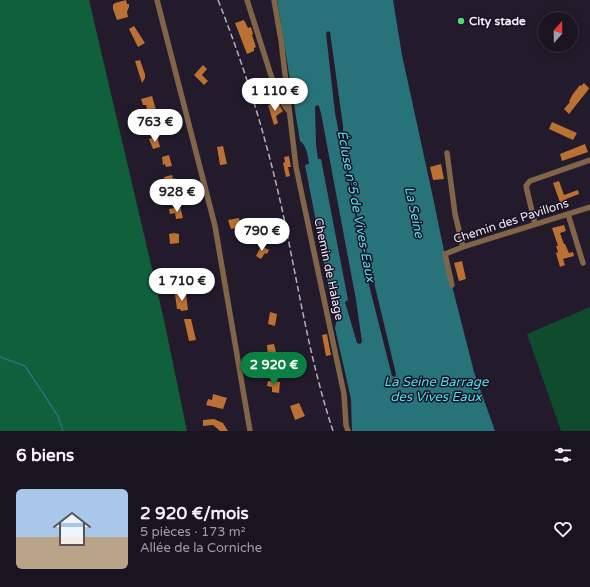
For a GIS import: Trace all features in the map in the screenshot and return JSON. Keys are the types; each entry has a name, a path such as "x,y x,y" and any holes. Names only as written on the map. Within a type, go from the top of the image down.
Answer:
{"street":[{"path":"156,0 215,226 250,431"},
{"path":"247,0 275,88 282,102 289,111"},
{"name":"Chemin de Halage","path":"274,0 281,40 296,167 344,394 346,425 348,431"},
{"path":"447,153 455,214 463,247"},
{"path":"535,224 526,186 530,181 590,160"},
{"name":"Chemin des Pavillons","path":"452,285 445,254 590,206"},
{"path":"568,214 583,263"}],"shaded area":[{"path":"0,0 89,0 164,320 187,431 0,431"},
{"path":"590,307 590,431 561,431 527,334"}],"water":[{"name":"La Seine Barrage des Vives Eaux","path":"277,0 393,0 402,55 447,266 474,372 495,431 352,431 351,399 335,328 338,314 335,303 332,304 305,165 309,164 308,155 306,148 300,141","holes":["328,31 330,32 343,126 343,142 365,257 372,274 396,374 395,377 392,376 370,289 335,113 326,33","317,105 319,106 321,113 356,300 362,342 360,344 357,343 345,302 348,300 321,159 318,159 315,107"]}],"building":[{"path":"126,0 127,4 129,4 127,12 128,17 117,20 113,5"},
{"path":"244,20 248,28 251,27 256,47 254,48 254,51 247,54 235,23"},
{"path":"134,26 145,43 138,47 129,29"},
{"path":"140,60 145,74 145,78 142,83 135,61"},
{"path":"203,65 207,69 202,75 208,81 204,85 194,75"},
{"path":"584,83 589,88 569,114 564,109 570,102 569,101 573,94 580,85 581,86"},
{"path":"152,96 156,110 148,113 146,105 143,105 141,99"},
{"path":"278,103 283,111 276,116 278,123 274,125 268,105 271,104 272,106"},
{"path":"552,122 577,133 573,140 549,129"},
{"path":"157,136 160,147 153,149 149,139"},
{"path":"585,144 588,152 562,161 560,154"},
{"path":"223,146 227,164 220,165 217,147"},
{"path":"169,155 172,166 166,167 165,164 163,165 162,157"},
{"path":"289,156 291,167 288,167 290,176 286,177 283,163 285,162 284,157"},
{"path":"441,164 444,179 433,180 430,167"},
{"path":"172,175 173,179 175,178 176,185 168,187 167,180 165,181 164,177"},
{"path":"559,181 564,195 578,190 579,194 566,199 568,203 561,205 553,183"},
{"path":"180,207 183,218 176,219 175,213 170,214 169,209"},
{"path":"239,218 241,227 231,229 228,220"},
{"path":"564,225 566,231 560,233 569,253 573,252 574,256 563,259 565,265 560,267 556,253 558,252 556,246 558,246 552,228"},
{"path":"169,234 179,234 179,243 170,244"},
{"path":"261,246 269,250 261,259 256,256"},
{"path":"462,261 466,279 459,281 454,263"},
{"path":"180,293 180,295 186,294 188,310 181,311 180,309 177,309 175,294"},
{"path":"270,312 277,314 275,326 268,324"},
{"path":"184,319 191,319 196,340 189,341"},
{"path":"327,334 331,355 326,356 322,335"},
{"path":"274,344 277,356 268,357 267,345"},
{"path":"268,381 280,382 279,393 272,392 272,387 267,386"},
{"path":"213,394 227,398 223,409 206,405 208,399 212,400"},
{"path":"299,403 305,416 295,420 290,406"},
{"path":"214,419 223,423 228,431 220,431 213,425 203,426 203,420"}],"waterway":[{"path":"0,357 25,366 58,416 63,431"}],"railway":[{"path":"218,0 246,77 269,156 282,209 304,321 317,376 333,431"}],"place":[{"name":"City stade","path":"461,21"}],"water label":[{"name":"Écluse n°5 de Vives-Eaux","path":"357,206"},
{"name":"La Seine","path":"415,212"}]}
